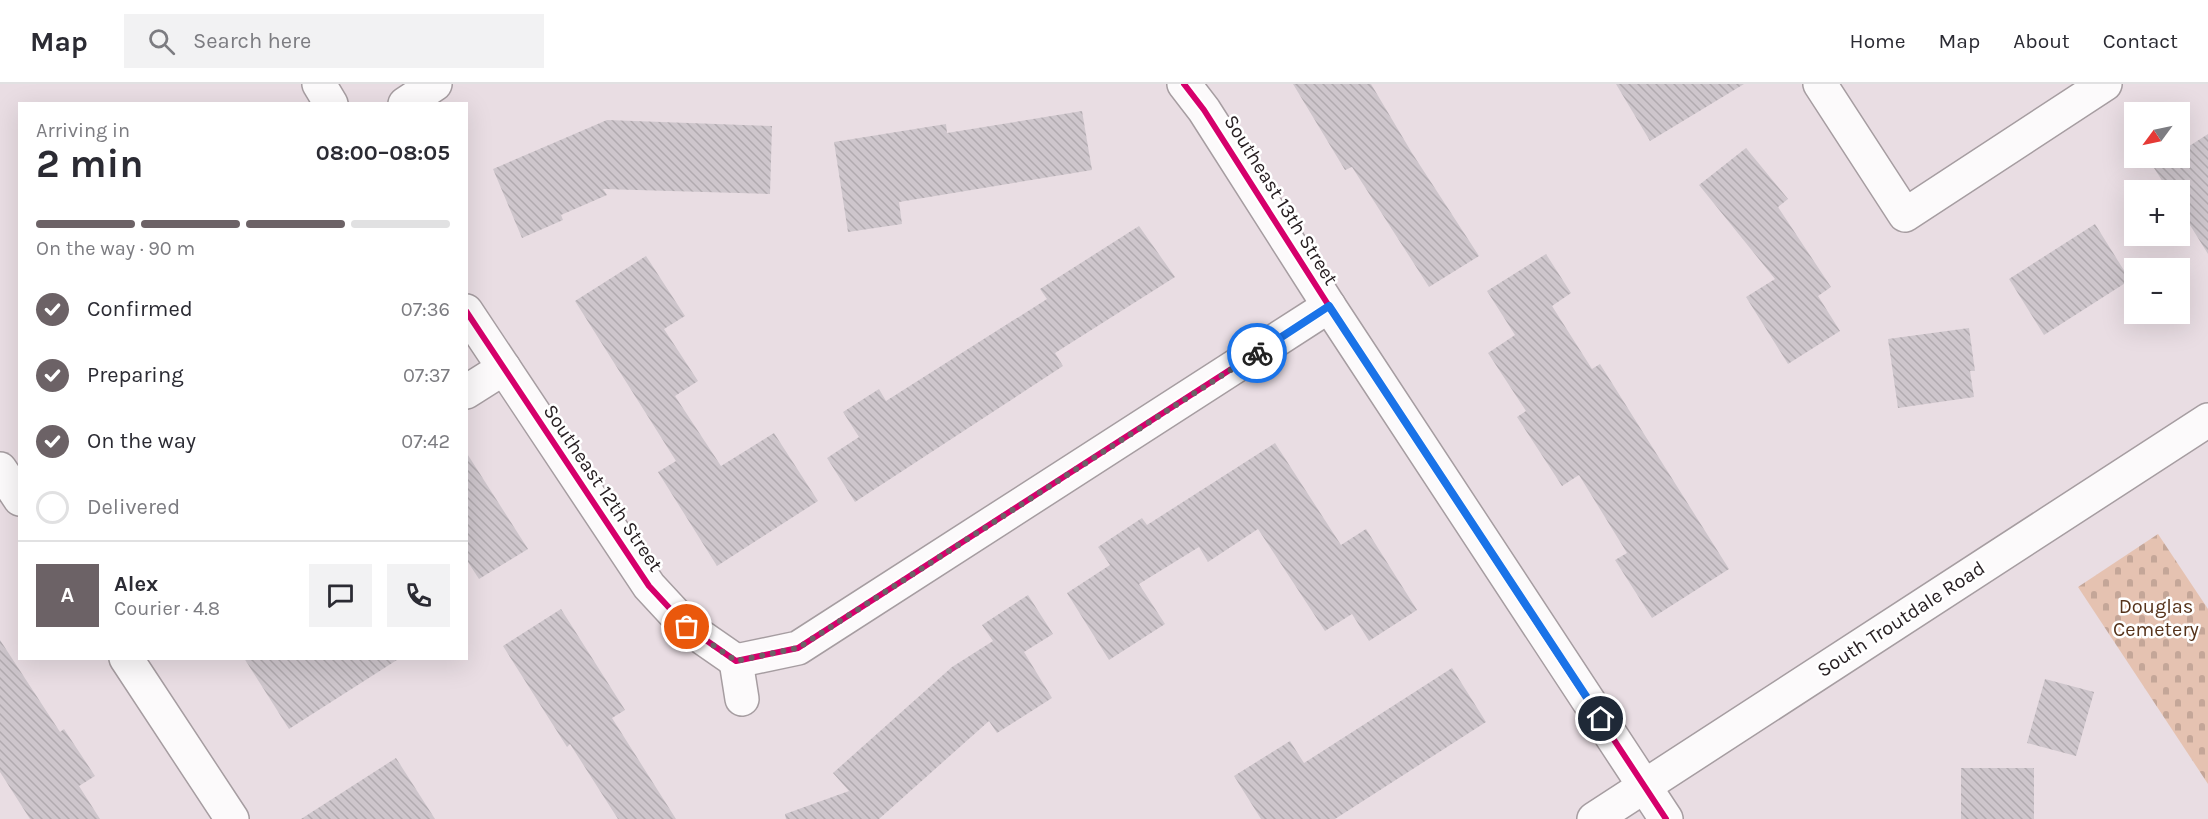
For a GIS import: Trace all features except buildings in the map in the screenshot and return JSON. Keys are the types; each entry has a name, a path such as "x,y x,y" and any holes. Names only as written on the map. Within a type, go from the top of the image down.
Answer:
{"street":[{"path":"319,84 330,102"},
{"path":"408,102 435,84"},
{"name":"Southeast 13th Street","path":"1184,84 1204,110 1329,306 1666,819"},
{"path":"1820,84 1905,215 2105,84"},
{"path":"742,699 736,661 798,648 1329,306"},
{"name":"Southeast 12th Street","path":"468,314 649,586 687,627 736,661"},
{"path":"468,391 504,368"},
{"name":"South Troutdale Road","path":"1594,819 2208,420"},
{"path":"0,469 18,496"},
{"path":"127,660 232,819"}],"green space":[{"name":"Douglas Cemetery","path":"2158,534 2208,609 2208,784 2078,587"}],"cycle path":[{"path":"1184,84 1204,110 1329,306 1666,819"},
{"path":"468,314 649,586 687,627 736,661 798,648 1329,306"}],"way so far":[{"path":"687,627 736,661 798,648 1257,353"}],"route":[{"path":"1257,353 1329,306 1601,719"}]}
